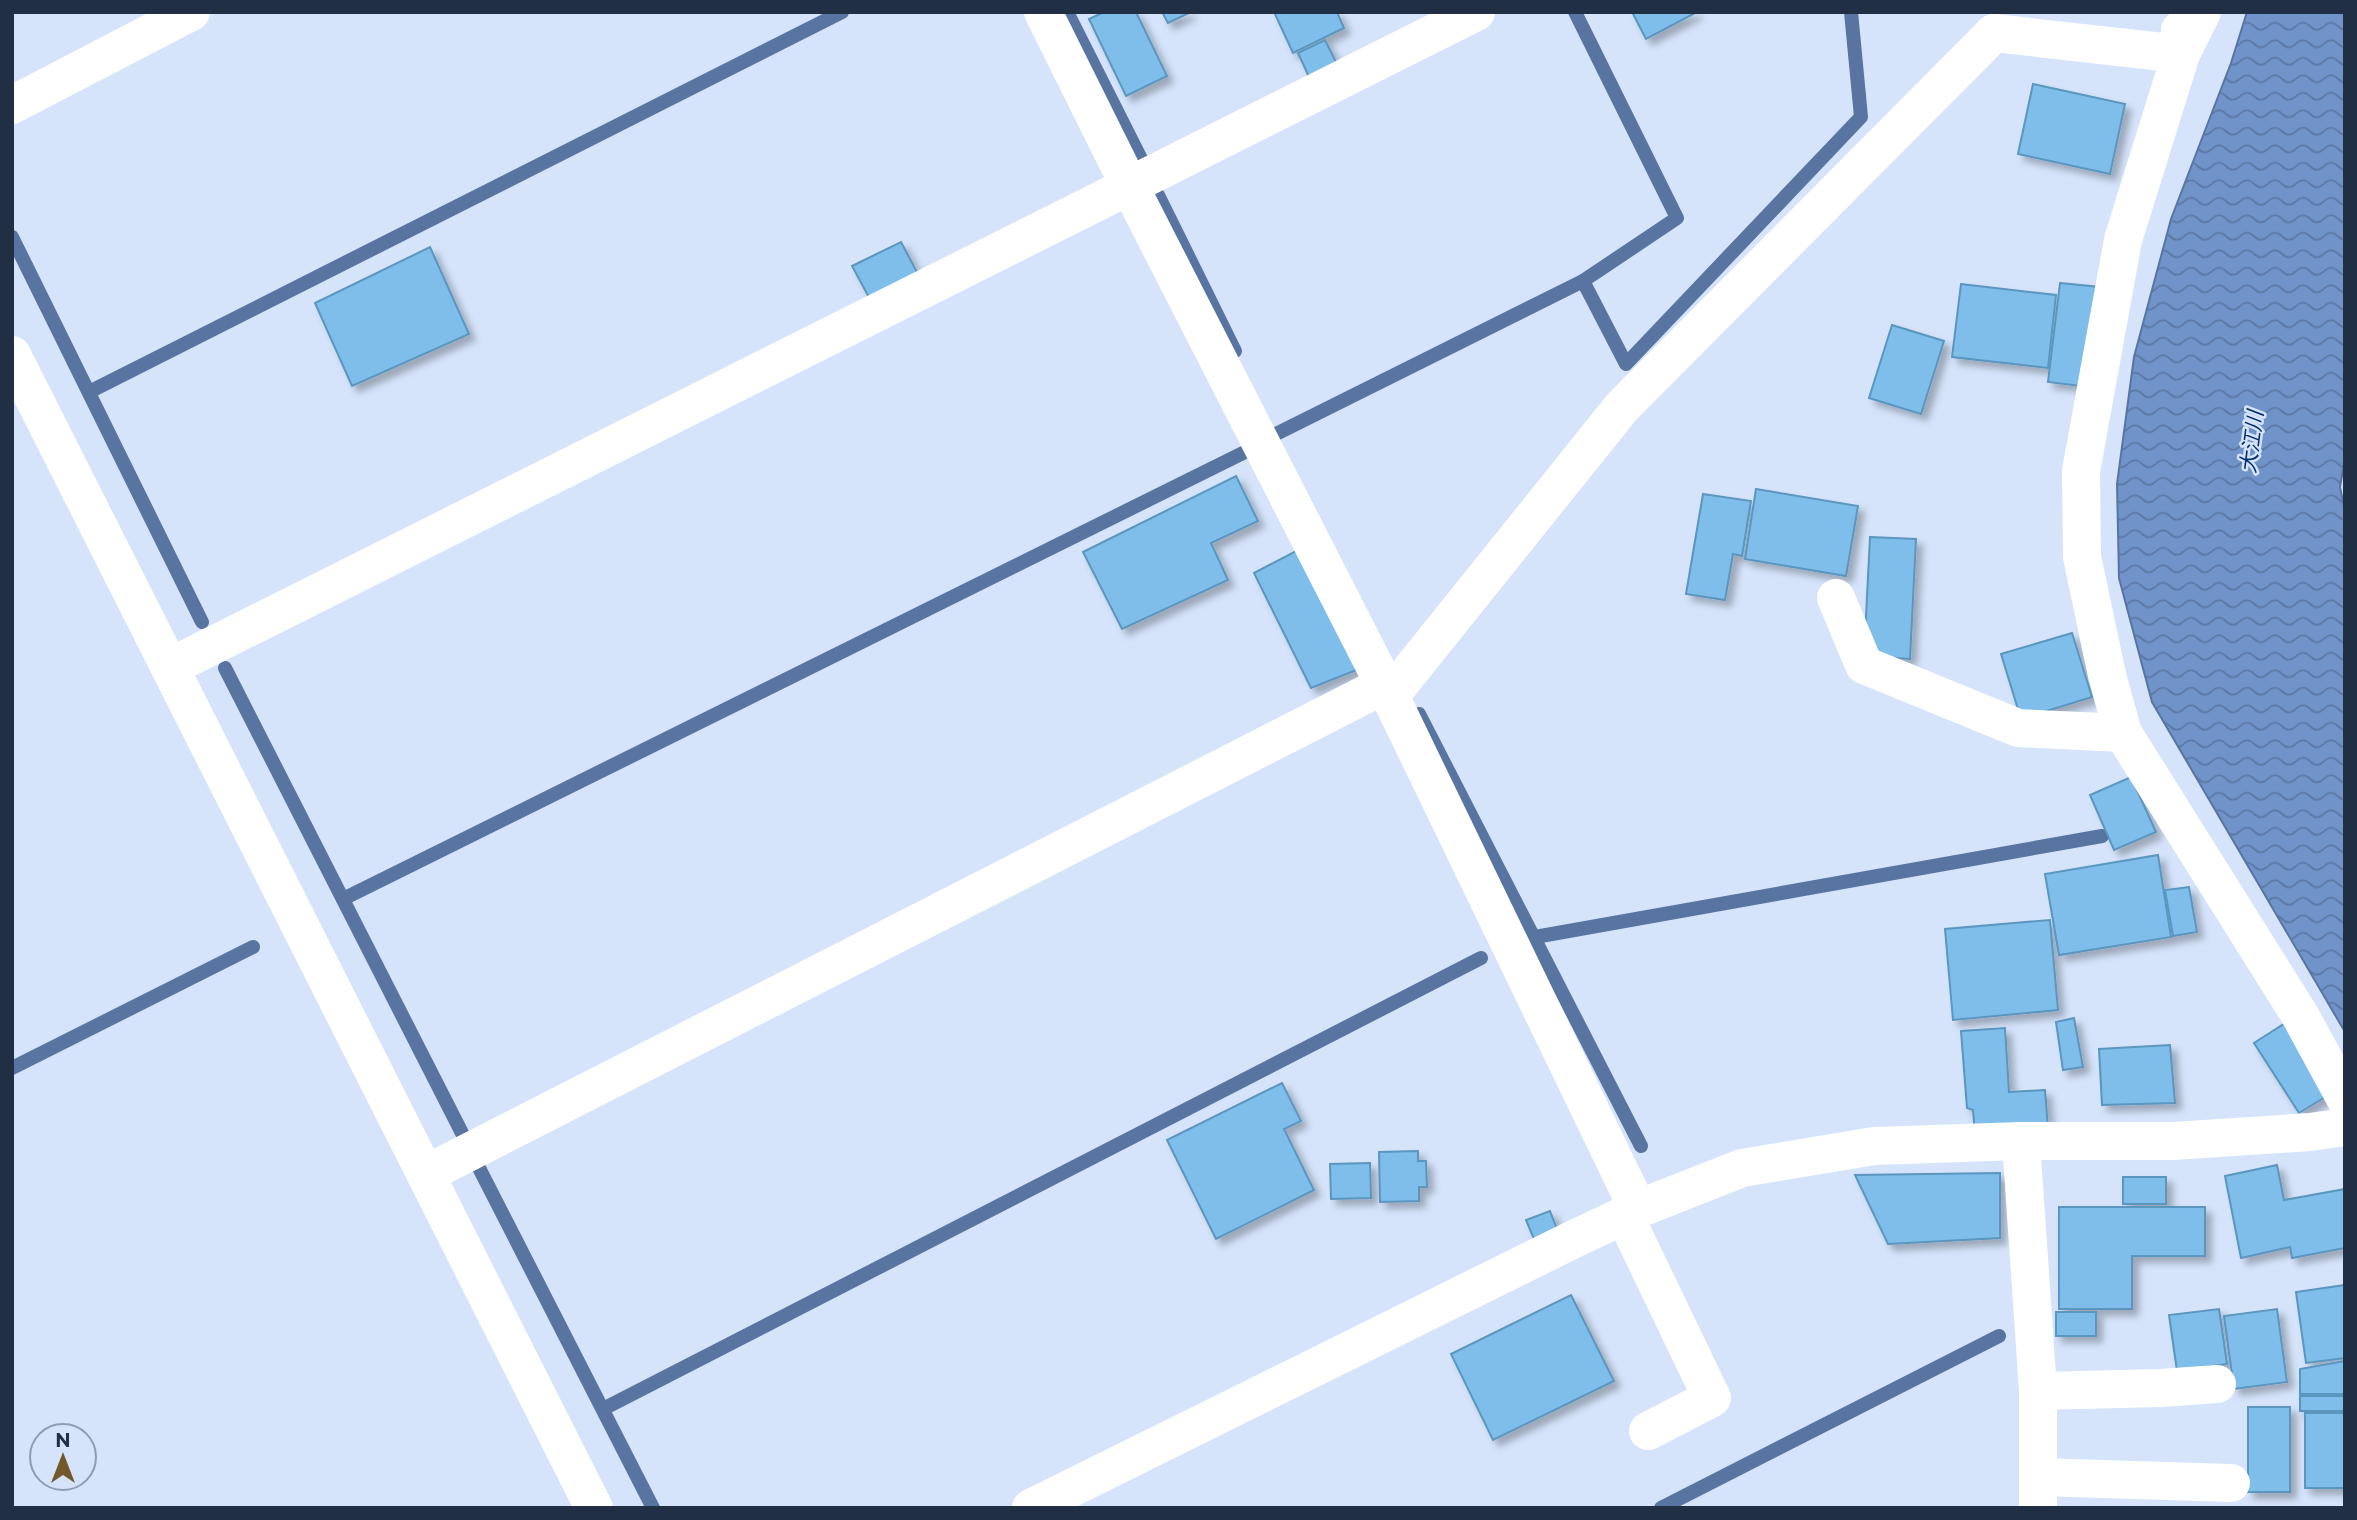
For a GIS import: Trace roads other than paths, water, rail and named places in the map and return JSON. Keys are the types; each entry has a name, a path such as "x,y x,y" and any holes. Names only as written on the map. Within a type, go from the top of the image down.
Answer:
{"street":[{"path":"12,105 191,12"},
{"path":"1043,12 1387,690 1631,1212 1712,1398 1648,1431"},
{"path":"170,667 1476,12"},
{"path":"2180,12 2181,54"},
{"path":"2202,12 2181,54 2123,240 2081,471 2082,557 2107,675 2123,733 2301,1017 2345,1098"},
{"path":"426,1174 1387,690 1622,407 1992,22 2181,54"},
{"path":"12,355 594,1508"},
{"path":"1836,598 1864,664 2018,728 2123,733"},
{"path":"1031,1508 1631,1212 1742,1168 1874,1146 2021,1140 2174,1140 2310,1132 2345,1127"},
{"path":"2021,1140 2038,1391 2038,1492 2231,1483"},
{"path":"2038,1391 2217,1384"}],"water":[{"name":"大江川","path":"2247,12 2345,12 2345,458 2340,487 2345,511 2345,1032 2152,702 2119,578 2117,484 2134,357 2171,219 2231,63"}],"waterway":[{"path":"89,392 842,12"},
{"path":"1067,12 1141,159"},
{"path":"1276,434 1583,281 1677,218 1575,12"},
{"path":"1583,281 1626,364 1861,117 1851,12"},
{"path":"1158,195 1235,351"},
{"path":"12,237 202,622"},
{"path":"343,899 1247,451"},
{"path":"225,668 462,1133"},
{"path":"1419,714 1641,1146"},
{"path":"1535,937 2102,836"},
{"path":"12,1068 253,947"},
{"path":"603,1409 1481,958"},
{"path":"477,1164 653,1508"},
{"path":"1661,1508 1999,1336"}]}
